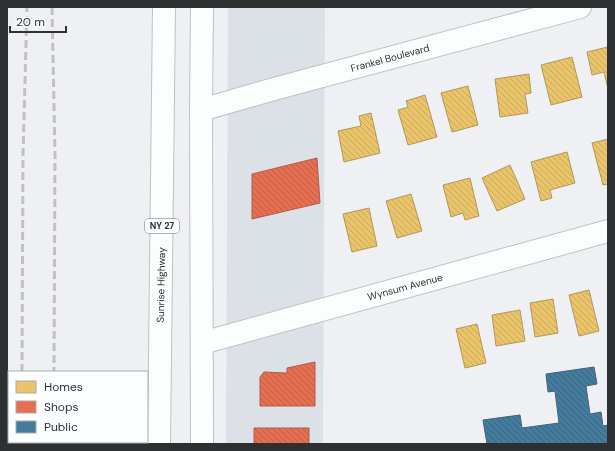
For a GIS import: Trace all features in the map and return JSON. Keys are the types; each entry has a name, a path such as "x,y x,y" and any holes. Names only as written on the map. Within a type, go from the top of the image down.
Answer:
{"main road":[{"name":"Sunrise Highway","path":"159,444 164,7"},
{"path":"202,7 202,444"},
{"name":"Frankel Boulevard","path":"201,110 291,84 580,7"},
{"name":"Wynsum Avenue","path":"202,343 608,233"}],"shaded area":[{"path":"228,7 325,7 323,444 226,444"}],"building: Homes":[{"path":"608,47 608,89 604,72 592,75 587,52"},
{"path":"572,57 582,97 551,105 541,65"},
{"path":"529,74 531,93 525,94 528,113 500,117 495,79"},
{"path":"468,86 478,125 452,132 441,93"},
{"path":"425,95 437,137 408,145 398,110 408,107 406,101"},
{"path":"371,113 380,153 344,162 338,131 361,126 359,116"},
{"path":"608,139 608,184 603,185 592,143"},
{"path":"567,152 575,183 550,190 552,198 541,201 531,162"},
{"path":"510,165 525,199 497,211 482,178"},
{"path":"470,178 479,216 465,220 463,213 451,217 443,185"},
{"path":"411,194 422,231 397,238 386,201"},
{"path":"369,208 377,246 352,252 343,214"},
{"path":"589,290 599,331 579,336 569,295"},
{"path":"553,299 558,333 535,337 530,303"},
{"path":"520,310 525,341 496,346 492,315"},
{"path":"477,324 486,363 465,368 456,329"}],"building: Shops":[{"path":"317,158 320,203 252,219 252,174"},
{"path":"315,362 315,406 260,406 260,377 264,372 287,373 287,368"},
{"path":"254,428 309,428 309,444 254,444"}],"building: Public":[{"path":"594,367 597,384 586,386 590,414 601,412 603,426 608,425 608,444 487,444 483,420 520,415 522,428 559,423 555,391 548,392 546,374"}],"railway":[{"path":"22,371 23,155 27,7"},
{"path":"52,7 55,155 54,371"}]}
